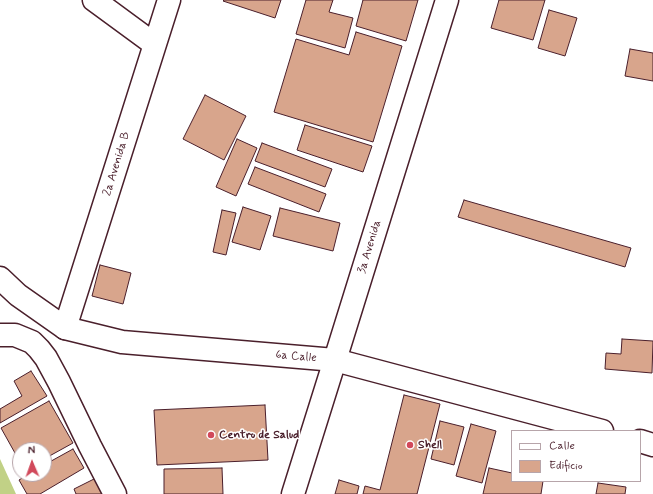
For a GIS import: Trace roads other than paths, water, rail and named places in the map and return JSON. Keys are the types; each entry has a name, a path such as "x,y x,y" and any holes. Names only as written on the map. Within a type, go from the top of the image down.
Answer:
{"street":[{"path":"94,0 154,44"},
{"name":"2a Avenida B","path":"65,328 169,0"},
{"name":"3a Avenida","path":"293,494 447,0"},
{"name":"6a Calle","path":"0,278 18,295 65,328 122,342 335,360 598,430"},
{"path":"0,335 15,335 32,342 46,358 115,494"},
{"path":"641,441 653,445"}],"place":[{"name":"Centro de Salud","path":"211,435"},
{"name":"Shell","path":"410,445"}]}
